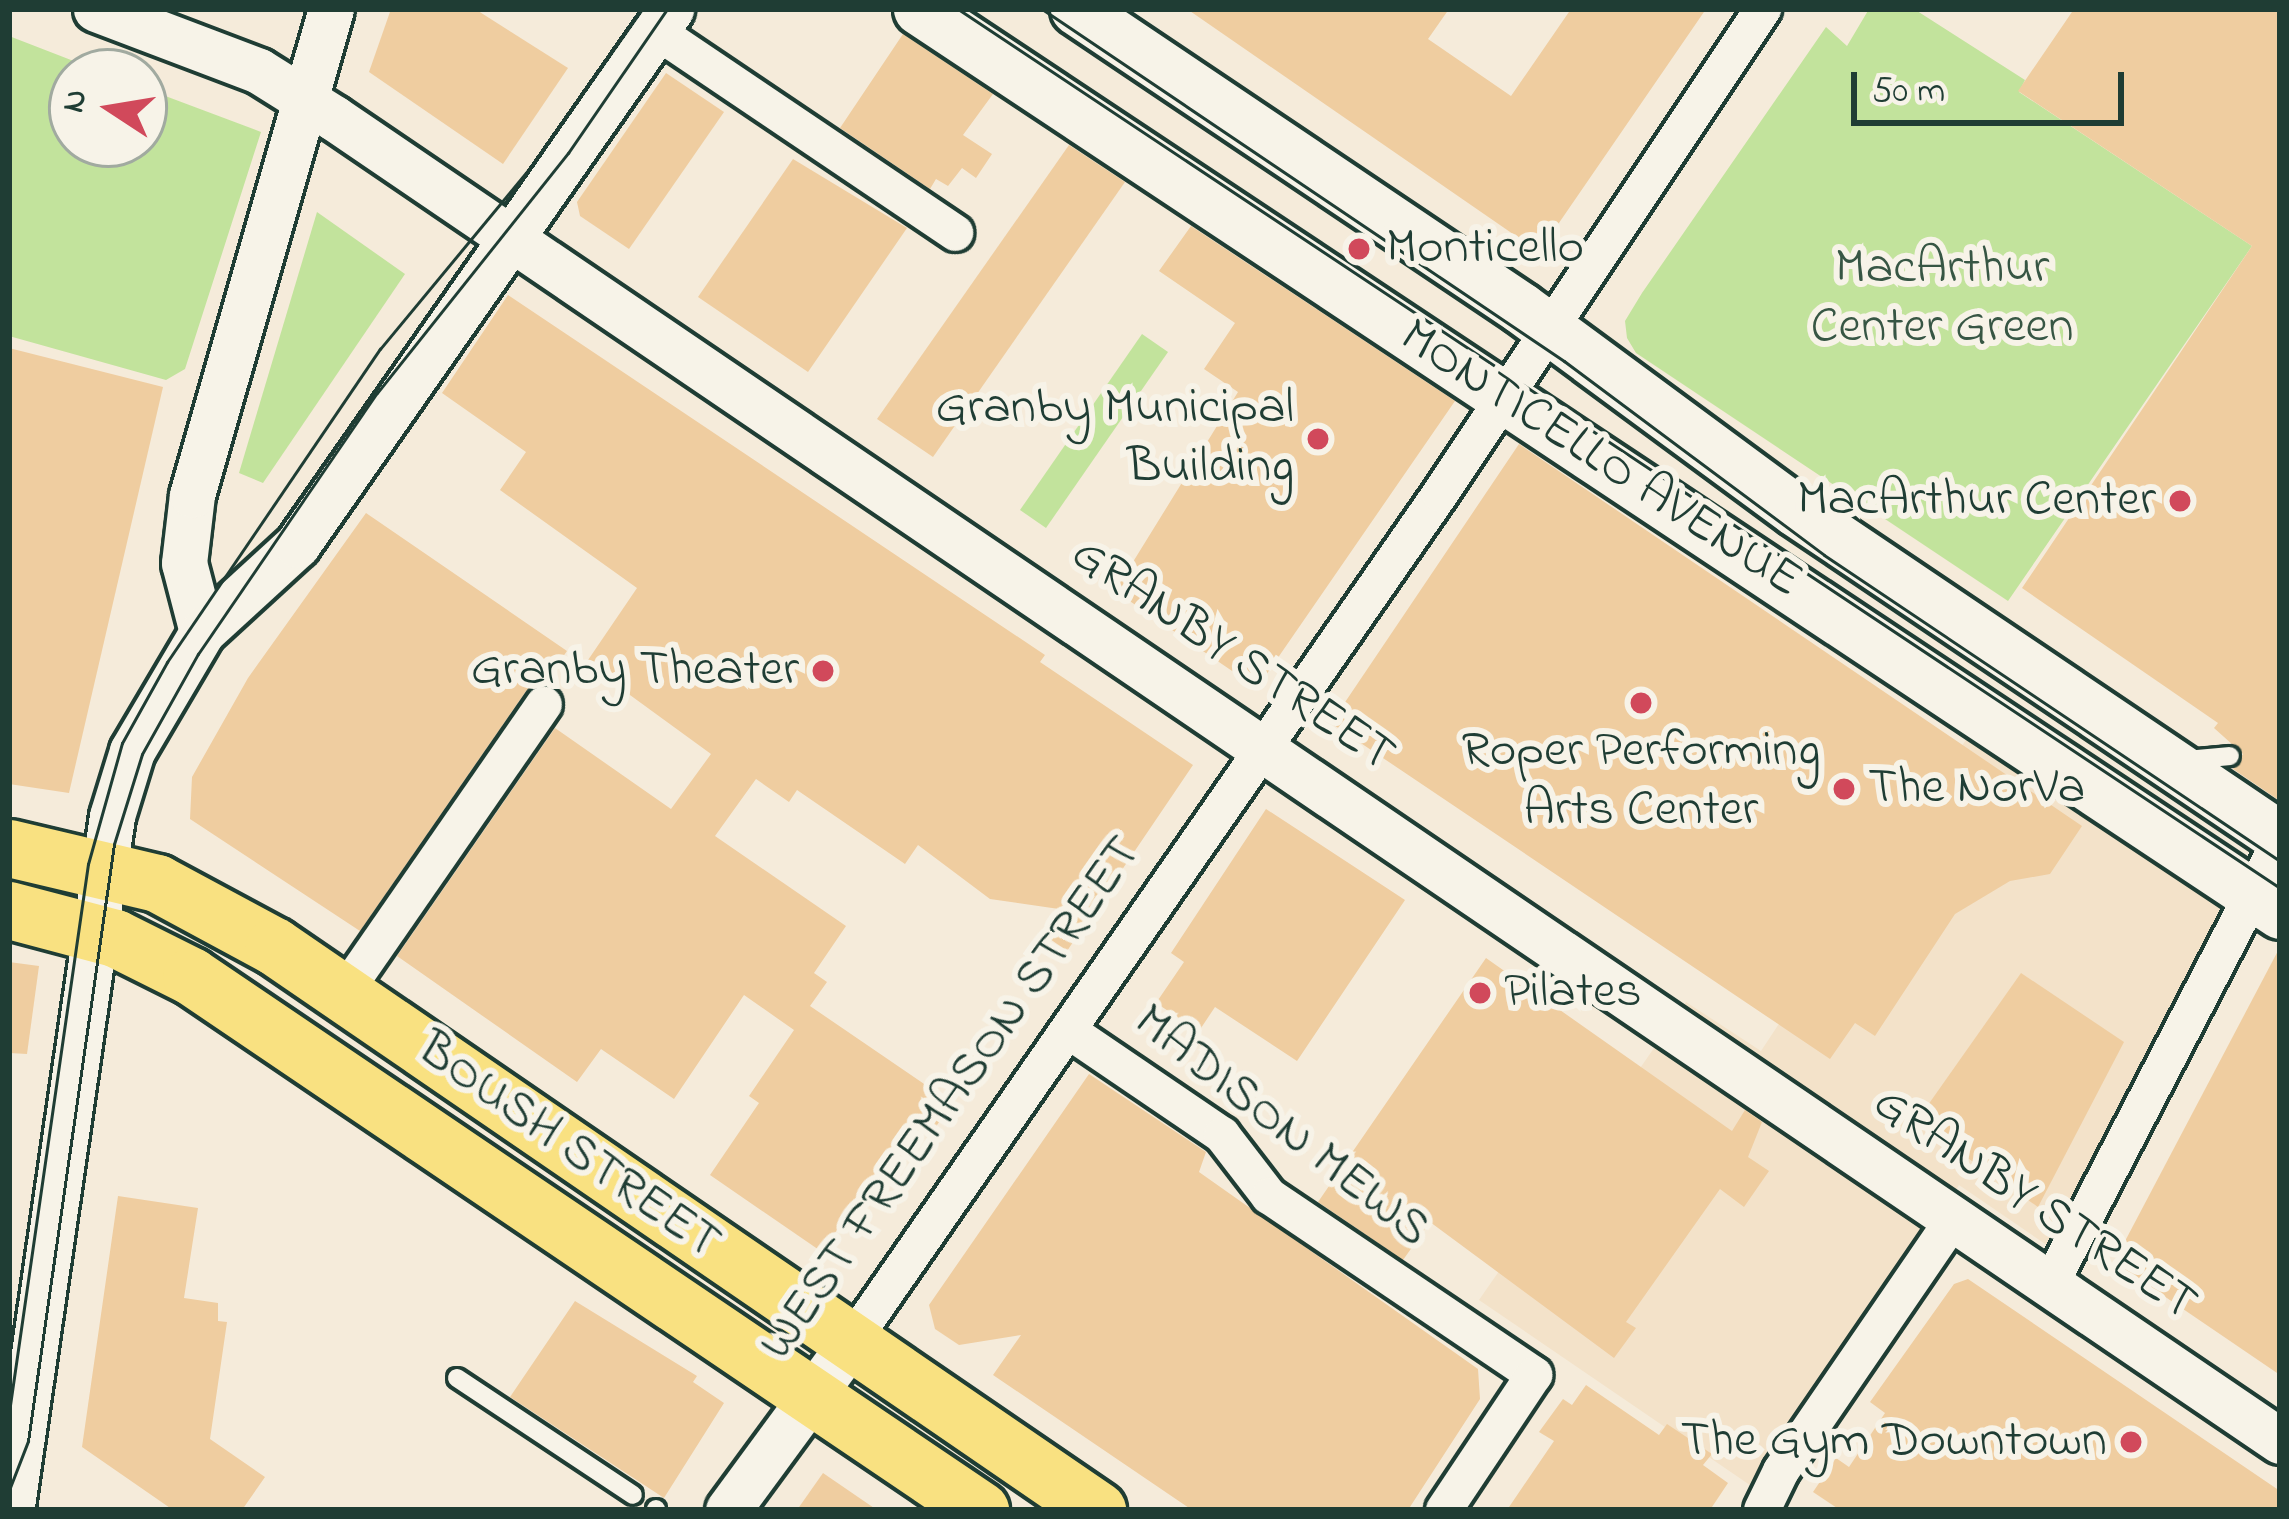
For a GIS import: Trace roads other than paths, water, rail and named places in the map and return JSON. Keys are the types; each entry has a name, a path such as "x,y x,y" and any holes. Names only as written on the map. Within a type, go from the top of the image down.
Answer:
{"main road":[{"name":"MONTICELLO AVENUE","path":"919,9 2266,903"},
{"name":"MONTICELLO AVENUE","path":"1076,9 1547,326 1795,510 2280,840"},
{"name":"BOUSH STREET","path":"9,848 104,867 220,915 344,993 1096,1510"},
{"name":"BOUSH STREET","path":"9,910 94,931 191,976 980,1510"}],"street":[{"name":"GRANBY STREET","path":"96,9 259,71 306,101 2280,1441"},
{"path":"202,632 184,563 192,495 331,9"},
{"name":"WEST FREEMASON STREET","path":"728,1510 814,1397 1264,748 1763,9"},
{"path":"19,1507 104,867 132,751 202,632 297,545 515,240 663,20 955,233"},
{"path":"344,993 544,704"},
{"path":"2050,1285 2266,903 2280,840"},
{"name":"MADISON MEWS","path":"1069,1030 1222,1135 1270,1196 1534,1376 1444,1510"},
{"path":"1762,1510 1780,1471 1953,1220"}],"lane":[{"path":"2166,762 2230,756"},
{"path":"457,1378 633,1495"}],"tram line":[{"path":"9,1412 88,864 122,743 167,662 380,349 532,165 642,9"},
{"path":"9,1490 28,1441 114,844 142,754 198,654 377,393 568,153 667,9"},
{"path":"958,9 2280,888"},
{"path":"1042,9 1564,361 1824,555 2280,861"}],"place":[{"name":"Monticello","path":"1359,249"},
{"name":"Granby Municipal Building","path":"1318,439"},
{"name":"MacArthur Center","path":"2180,501"},
{"name":"Granby Theater","path":"823,671"},
{"name":"Roper Performing Arts Center","path":"1641,703"},
{"name":"The NorVa","path":"1844,789"},
{"name":"Pilates","path":"1480,993"},
{"name":"The Gym Downtown","path":"2131,1442"}],"park label":[{"name":"MacArthur Center Green","path":"1942,299"}]}
